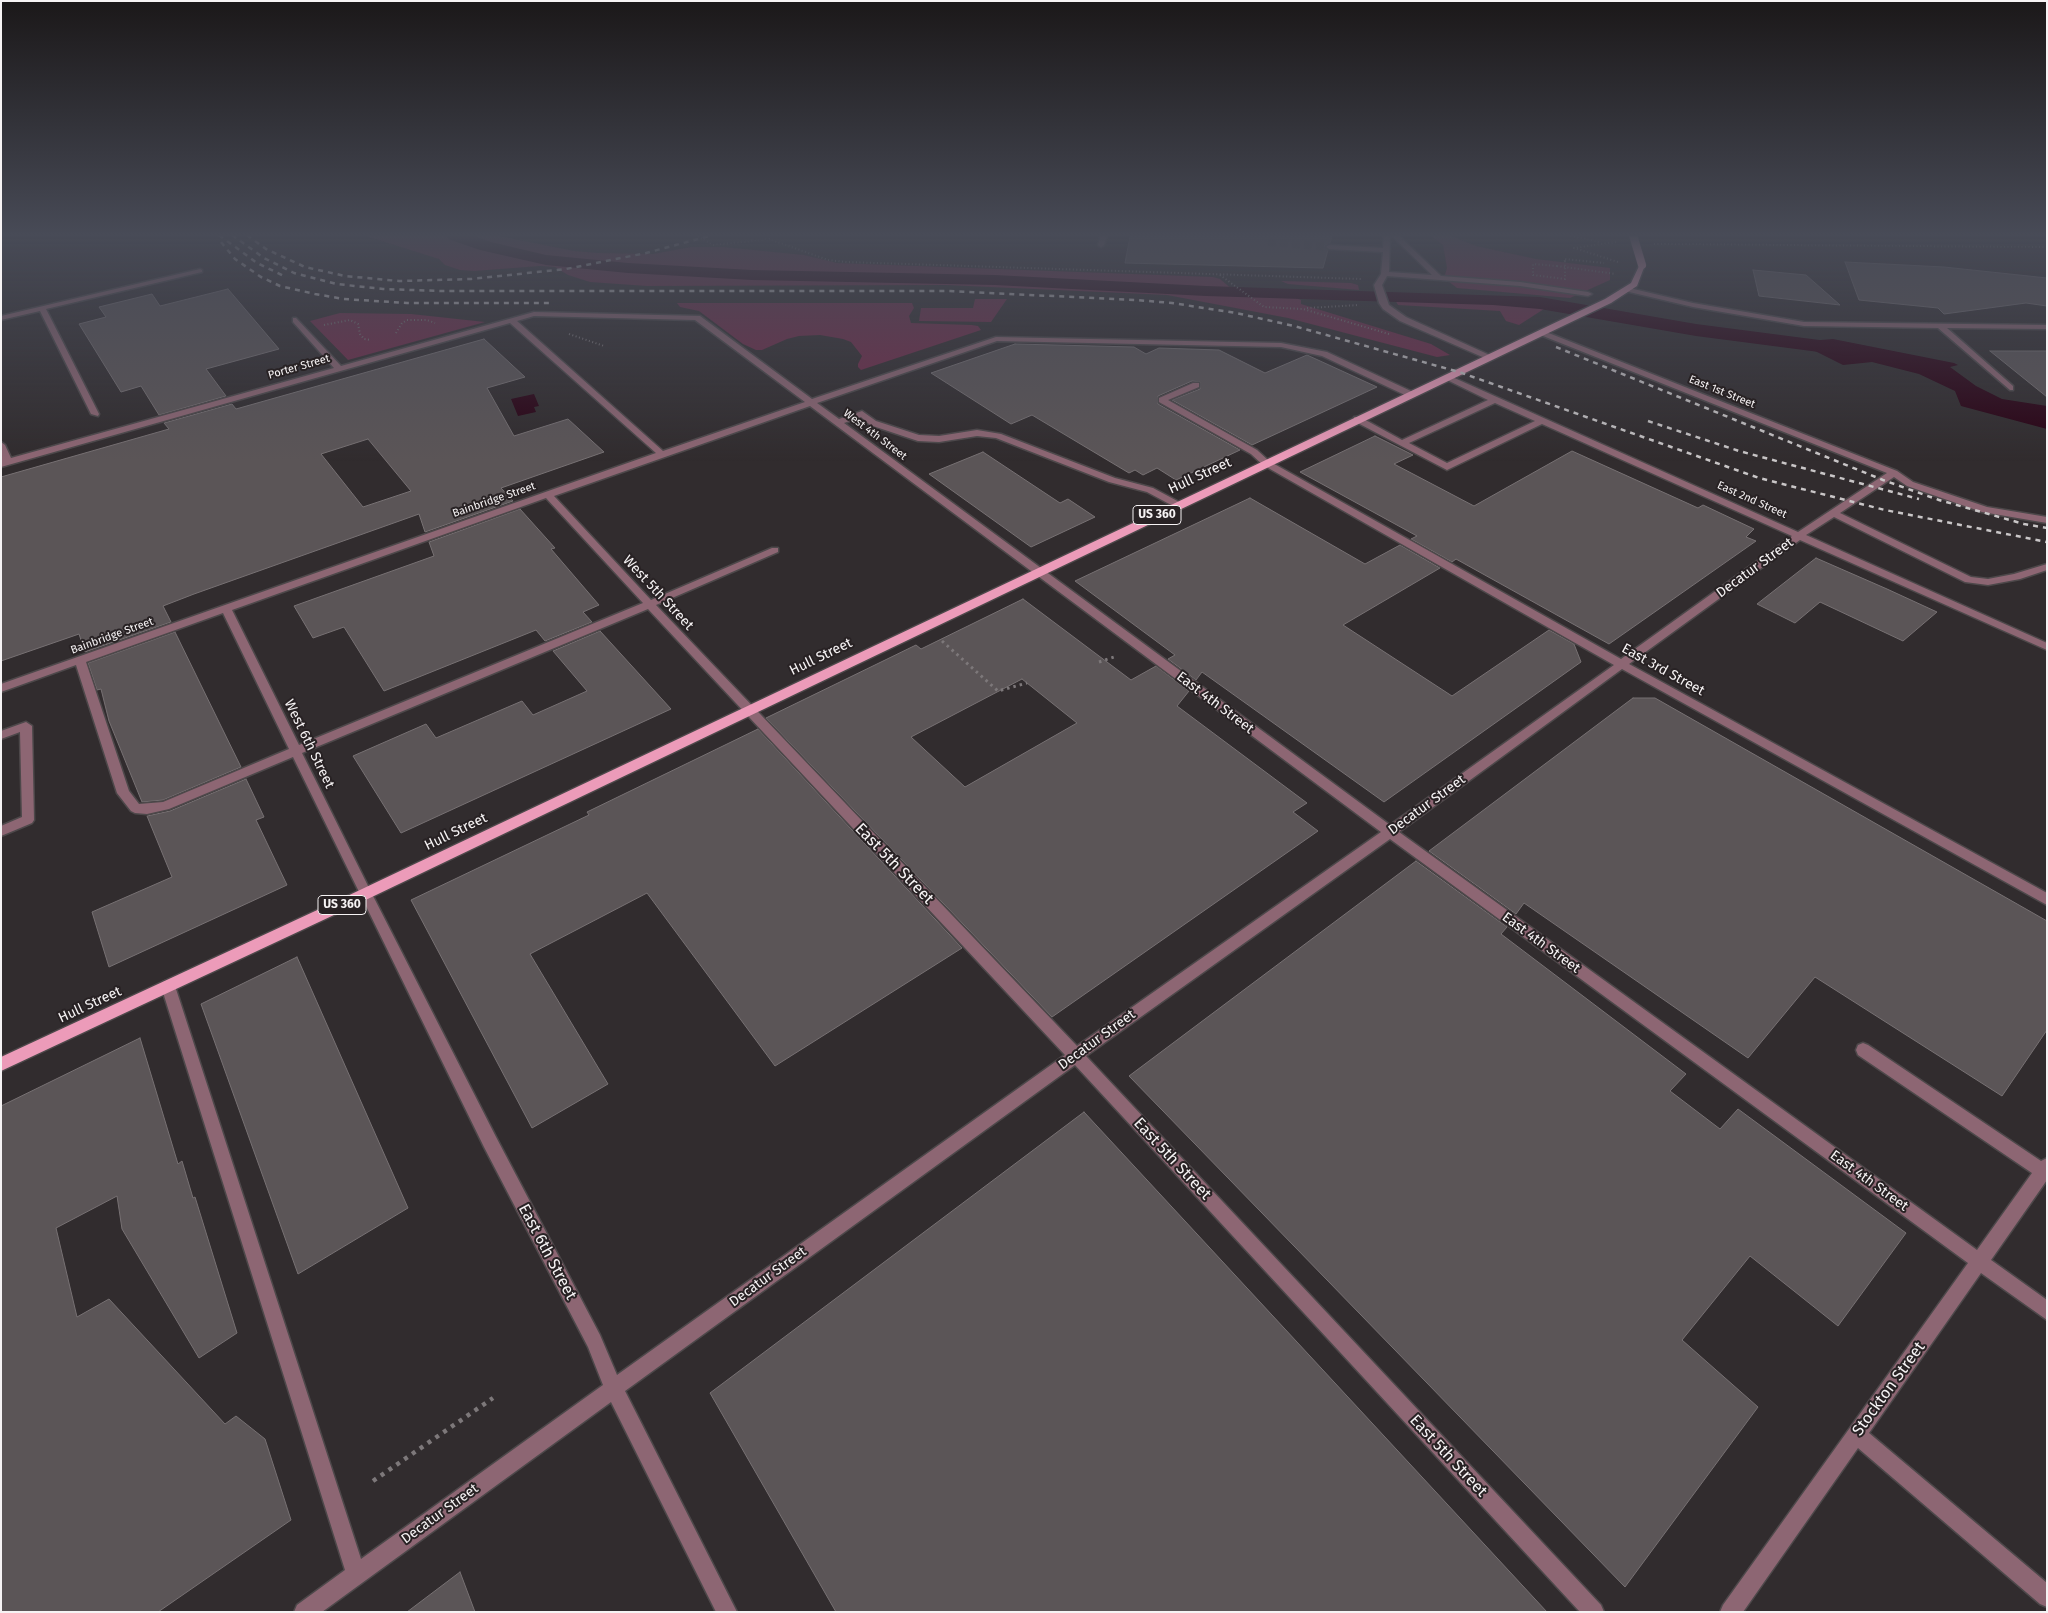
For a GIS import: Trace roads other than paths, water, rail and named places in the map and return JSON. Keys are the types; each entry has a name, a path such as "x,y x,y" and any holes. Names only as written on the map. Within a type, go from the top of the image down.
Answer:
{"main road":[{"name":"Hull Street","path":"1,1064 365,894 1357,419 1589,310"}],"street":[{"path":"1,318 33,310"},
{"path":"43,310 94,414"},
{"path":"1392,310 1403,319 1490,357"},
{"path":"1724,310 1804,324 2047,327"},
{"name":"Porter Street","path":"4,463 534,314 697,318"},
{"name":"West 4th Street","path":"697,318 1039,571"},
{"path":"296,320 339,368"},
{"path":"511,320 662,454"},
{"path":"1939,325 2010,388"},
{"name":"East 1st Street","path":"1542,332 1894,473 1910,484 1986,510 2047,520"},
{"name":"Bainbridge Street","path":"1,688 662,454 996,339 1280,345 1324,354 1410,394"},
{"name":"East 2nd Street","path":"1447,378 2047,647"},
{"name":"East 3rd Street","path":"1196,385 1162,400 1254,452 1266,463 1621,664 2047,900"},
{"path":"1402,443 1496,399"},
{"path":"838,422 862,414 874,423 918,438 939,439 976,434 998,436 1112,480 1150,490 1178,505"},
{"path":"1357,419 1447,467 1543,420"},
{"path":"1,445 4,463"},
{"name":"Decatur Street","path":"304,1612 1075,1055 1390,832 1800,535 1894,473"},
{"name":"West 5th Street","path":"548,495 748,710"},
{"path":"1834,513 1969,580 1988,582 2016,577 2047,567"},
{"path":"80,660 123,793 135,808 147,809 165,806 775,550"},
{"name":"East 4th Street","path":"1039,571 1390,832 2047,1310"},
{"name":"West 6th Street","path":"226,608 365,894"},
{"name":"East 5th Street","path":"748,710 1075,1055 1594,1612"},
{"path":"1,734 26,726 28,820 1,831"},
{"name":"East 6th Street","path":"365,894 485,1134 594,1341 614,1389 727,1612"},
{"path":"168,986 356,1574"},
{"path":"1863,1050 2045,1168"},
{"name":"Stockton Street","path":"1730,1612 2045,1168"},
{"path":"1856,1434 2047,1598"}],"waterway":[{"path":"1582,310 1696,330 1850,350"}],"railway":[{"path":"1219,310 1294,326 1459,372 1759,478 1885,510 2047,542"},
{"path":"1556,347 1883,480 1939,500 2024,524 2047,528"},
{"path":"1648,421 1739,451 1919,499"}]}
